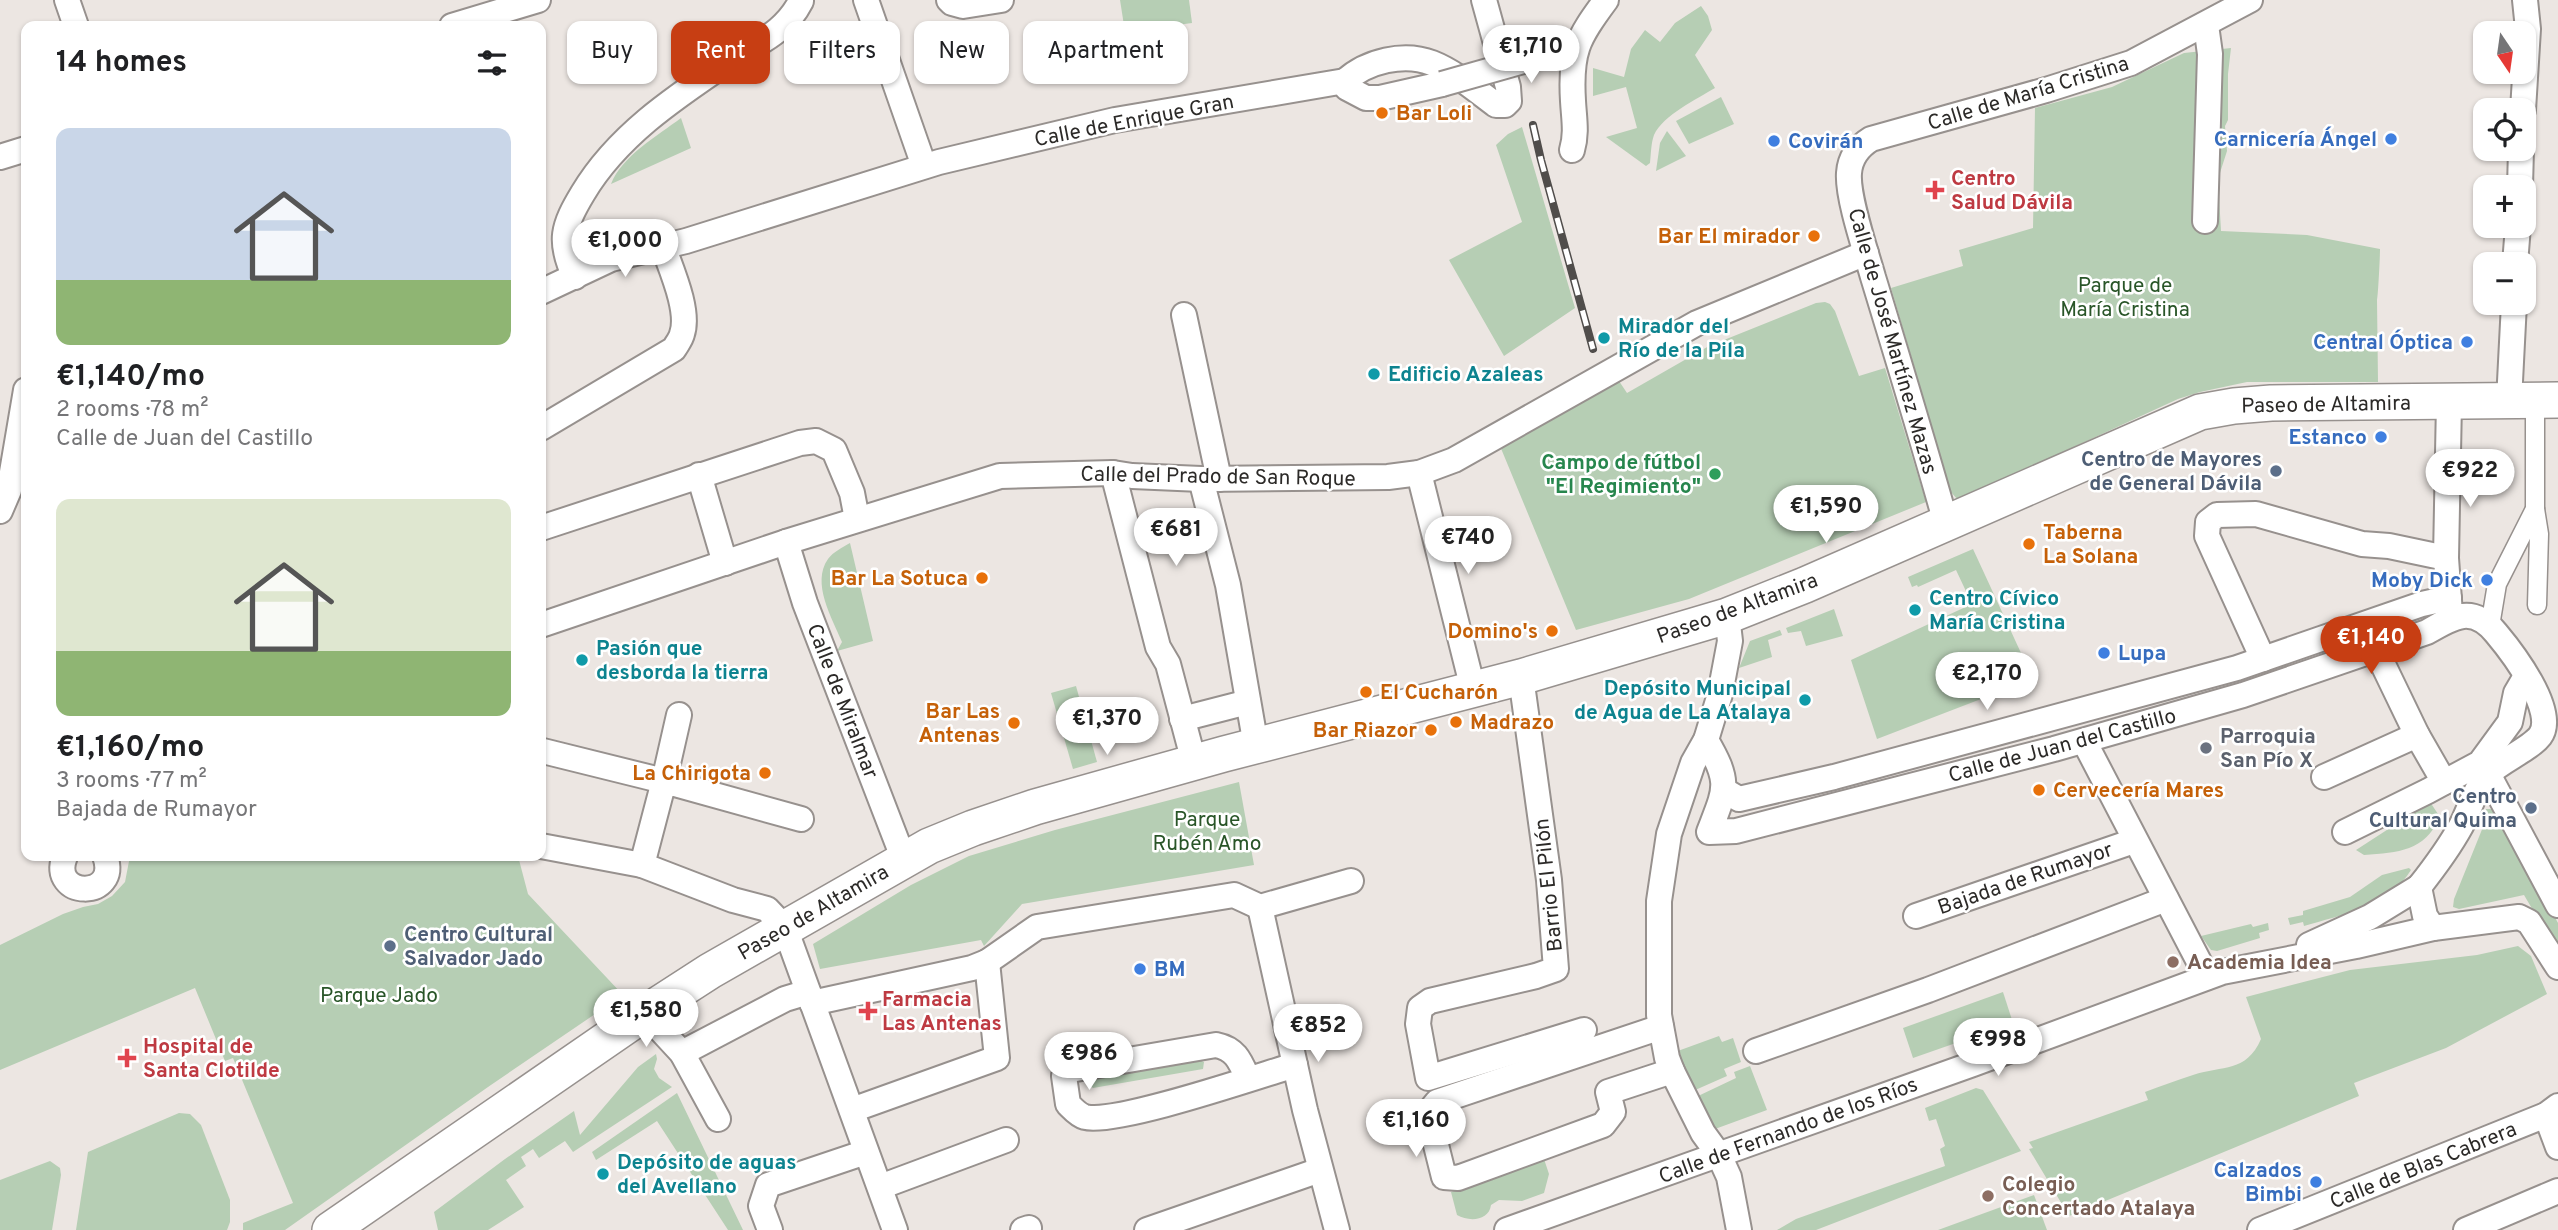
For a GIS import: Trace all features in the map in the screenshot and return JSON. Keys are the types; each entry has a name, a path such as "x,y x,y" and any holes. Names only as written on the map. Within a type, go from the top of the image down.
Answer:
{"main road":[{"name":"Paseo de Altamira","path":"342,1227 645,1013 710,971 904,860 973,828 1035,807 1194,762 1521,677 1727,615 1805,585 2200,412 2272,403 2534,400"}],"street":[{"path":"67,0 74,21"},
{"path":"469,21 538,0"},
{"path":"575,277 564,249 567,220 597,169 624,139 679,97 784,26 802,0"},
{"path":"866,0 924,166"},
{"path":"949,0 952,4 963,6 1001,0"},
{"name":"Calle de Enrique Gran","path":"546,290 611,259 663,246 924,166 1115,120 1345,80 1366,66 1384,61 1400,59 1430,62 1502,107 1509,101 1508,87 1484,0"},
{"path":"1345,80 1347,88 1366,98 1380,98 1443,84 1567,49 1606,0"},
{"name":"Calle de María Cristina","path":"1852,158 1860,145 1871,139 2131,63 2250,0"},
{"path":"2525,0 2527,21"},
{"path":"2530,21 2535,0"},
{"path":"2204,221 2210,54 2206,25"},
{"path":"1567,49 1572,63 1576,135 1572,150"},
{"path":"0,157 21,151"},
{"name":"Calle de José Martínez Mazas","path":"1852,158 1849,187 1946,523"},
{"path":"546,425 674,349 682,334 682,306 663,246"},
{"name":"Calle del Prado de San Roque","path":"546,623 786,542 1000,476 1123,475 1210,479 1388,477 1419,473 1454,460 1697,323 1866,253"},
{"path":"1185,315 1256,746"},
{"path":"2516,315 2534,400 2535,509 2539,534 2537,606"},
{"path":"2345,832 2480,763 2510,722 2516,693 2526,676 2490,626 2481,618 2450,608 2446,558 2449,402"},
{"path":"12,496 21,428"},
{"path":"546,526 800,443 816,441 834,450 852,493 857,519"},
{"path":"1419,473 1473,689"},
{"path":"699,475 725,563"},
{"path":"1123,475 1158,647 1168,664 1194,762"},
{"path":"2490,626 2497,584 2535,509"},
{"path":"2263,659 2207,536 2208,522 2217,515 2256,513 2362,544 2389,546 2446,558"},
{"name":"Calle de Miralmar","path":"786,542 805,603 904,860"},
{"name":"Calle de Juan del Castillo","path":"2421,604 2450,608 2427,632 2261,690 2084,741 1736,831 1709,832 1725,791 1739,799 1835,777 2263,659 2421,604"},
{"path":"1727,615 1730,641 1725,672 1706,740 1693,763 1669,834 1659,901 1659,1015 1672,1071 1729,1177 1739,1230"},
{"path":"2376,650 2417,735 2444,782"},
{"name":"Calle de Fernando de los Ríos","path":"2267,962 2370,917 2419,887 2461,826 2488,774 2540,736 2545,722 2544,710 2526,676"},
{"name":"Barrio El Pilón","path":"1521,677 1549,880 1556,969 1430,1001 1420,1008 1418,1024 1428,1078 1584,1030"},
{"path":"1182,719 1248,702"},
{"path":"642,865 679,715"},
{"path":"2324,777 2417,735"},
{"path":"1706,740 1719,763 1725,791"},
{"name":"Bajada de Rumayor","path":"2084,741 2207,977"},
{"path":"546,752 800,819"},
{"path":"2488,774 2558,905"},
{"name":"Bajada de Rumayor","path":"1916,916 2134,841"},
{"path":"546,847 642,865 733,900 768,909 785,928 895,1230"},
{"path":"63,861 66,880 72,886 86,890 94,888 105,878 107,861"},
{"path":"682,1053 785,999 810,997 972,968 1037,927 1234,895 1260,907 1351,881"},
{"path":"2419,887 2425,916 2433,928"},
{"path":"1756,1051 1928,990 2166,899"},
{"path":"1260,907 1320,1170 1337,1230"},
{"name":"Calle de Fernando de los Ríos","path":"1507,1230 2207,977 2433,928 2519,917 2529,922 2558,967"},
{"path":"852,1110 997,1058 987,961"},
{"path":"645,1013 682,1053 718,1119"},
{"path":"1661,1027 1437,1102 1427,1113 1444,1177 1458,1178 1603,1125 1613,1112 1608,1092 1672,1071"},
{"path":"1248,1079 1240,1061 1229,1048 1216,1045 1070,1070 1065,1076 1068,1104 1087,1117 1108,1117 1159,1105 1248,1079 1295,1065"},
{"name":"Calle de Blas Cabrera","path":"2260,1230 2552,1111 2558,1147"},
{"path":"880,1187 1006,1140"},
{"path":"769,1230 761,1206 768,1185 866,1152"},
{"path":"1147,1230 1320,1170"},
{"path":"2466,1230 2558,1191"}],"green space":[{"path":"1120,0 1189,0 1192,23 1123,21"},
{"path":"1701,6 1708,16 1712,30 1695,55 1715,88 1681,108 1658,128 1653,138 1650,163 1646,166 1606,137 1637,128 1626,87 1593,96 1593,68 1624,77 1631,49 1645,30 1660,42 1675,23"},
{"name":"Parque de María Cristina","path":"2231,48 2228,120 2225,126 2227,151 2218,179 2221,231 2307,235 2380,249 2377,300 2378,382 2247,382 2200,392 2178,399 1957,499 1951,492 1891,288 1963,266 1959,250 2033,228 2035,108 2112,87 2184,53"},
{"path":"1721,97 1734,124 1689,144 1676,121"},
{"path":"681,118 691,148 611,184 623,164 651,139"},
{"path":"1522,127 1575,308 1504,356 1449,260 1522,222 1496,145 1508,134"},
{"path":"1667,131 1686,156 1656,171 1660,143"},
{"name":"Campo de fútbol \"El Regimiento\"","path":"1825,302 1835,311 1859,376 1885,368 1926,502 1689,599 1576,630 1500,446 1619,381 1627,393 1709,346 1816,303"},
{"path":"850,543 873,641 837,651 842,642 825,601 822,589 823,568 835,552"},
{"path":"1973,549 2033,679 1877,739 1851,660 1972,604 1956,570 1918,587 1912,587 1908,577"},
{"path":"1834,609 1843,636 1806,646 1801,631 1788,633 1786,628"},
{"path":"1780,630 1782,635 1768,640 1772,657 1739,668 1750,641"},
{"path":"1076,686 1097,762 1073,769 1051,693"},
{"name":"Parque Rubén Amo","path":"1239,782 1254,865 1022,904 984,946 981,940 820,969 813,944 911,885 969,856 1055,830"},
{"path":"2430,802 2440,817 2434,829 2418,844 2399,851 2377,854 2364,855 2356,850"},
{"path":"2486,809 2497,809 2558,923 2558,943 2554,946 2524,895 2459,909 2453,907 2483,827"},
{"name":"Parque Jado","path":"129,861 519,861 528,894 623,995 285,1230 243,1230 243,1223 293,1203 233,1058 225,1061 195,988 0,1070 0,945 63,914 98,904 112,896 125,882"},
{"path":"2409,868 2411,870 2402,882 2377,901 2304,926 2303,922 2290,925 2288,918 2350,897 2382,875"},
{"path":"2268,923 2269,930 2259,933 2260,938 2217,951 2211,950 2201,936 2251,924 2253,927"},
{"path":"2518,946 2531,956 2547,994 2446,1048 2354,1083 2359,1096 2069,1216 2029,1149 2033,1148 2029,1142 2148,1100 2145,1092 2193,1075 2241,1063 2255,1050 2261,1039 2246,997 2350,970 2477,955"},
{"path":"2003,992 2013,1023 1913,1058 1903,1028"},
{"path":"1719,1036 1722,1042 1733,1038 1741,1062 1724,1069 1727,1076 1693,1091 1675,1052"},
{"path":"656,1054 654,1069 659,1078 672,1087 573,1152 565,1141 539,1158 533,1149 521,1157 526,1166 506,1180 524,1207 488,1230 438,1230 434,1212 574,1111 580,1135 638,1067"},
{"path":"1199,1060 1204,1062 1203,1069 1093,1088 1088,1084 1091,1078"},
{"path":"1750,1066 1767,1110 1715,1129 1696,1097 1736,1078 1734,1072"},
{"path":"1976,1088 1983,1090 2021,1151 1816,1230 1777,1230 1796,1219 1945,1166 1940,1149 1945,1146 1936,1119 1929,1121 1925,1108"},
{"path":"677,1093 743,1230 728,1230 657,1121 596,1160 592,1152"},
{"path":"179,1113 190,1114 201,1125 230,1200 230,1222 227,1230 76,1230 88,1152"},
{"path":"1544,1159 1549,1174 1544,1193 1522,1201 1499,1200 1491,1205 1487,1214 1478,1219 1457,1215 1451,1192"},
{"path":"50,1161 60,1168 61,1175 52,1230 0,1230 0,1180"},
{"path":"2034,1195 2047,1230 1938,1230"}],"railway":[{"path":"1533,125 1593,349"}],"place":[{"name":"Bar Loli","path":"1382,113"},
{"name":"Carnicería Ángel","path":"2391,139"},
{"name":"Covirán","path":"1774,141"},
{"name":"Centro Salud Dávila","path":"1935,190"},
{"name":"Bar El mirador","path":"1814,236"},
{"name":"Mirador del Río de la Pila","path":"1604,338"},
{"name":"Central Óptica","path":"2467,342"},
{"name":"Edificio Azaleas","path":"1374,374"},
{"name":"Estanco","path":"2381,437"},
{"name":"Centro de Mayores de General Dávila","path":"2276,471"},
{"name":"Campo de fútbol \"El Regimiento\"","path":"1715,474"},
{"name":"Taberna La Solana","path":"2029,544"},
{"name":"Bar La Sotuca","path":"982,578"},
{"name":"Moby Dick","path":"2487,580"},
{"name":"Centro Cívico María Cristina","path":"1915,610"},
{"name":"Domino's","path":"1552,631"},
{"name":"Lupa","path":"2104,653"},
{"name":"Pasión que desborda la tierra","path":"582,660"},
{"name":"El Cucharón","path":"1366,692"},
{"name":"Depósito Municipal de Agua de La Atalaya","path":"1805,700"},
{"name":"Madrazo","path":"1456,722"},
{"name":"Bar Las Antenas","path":"1014,723"},
{"name":"Bar Riazor","path":"1431,730"},
{"name":"Parroquia San Pío X","path":"2206,748"},
{"name":"La Chirigota","path":"765,773"},
{"name":"Cervecería Mares","path":"2039,790"},
{"name":"Centro Cultural Quima","path":"2531,808"},
{"name":"Centro Cultural Salvador Jado","path":"390,946"},
{"name":"Academia Idea","path":"2173,962"},
{"name":"BM","path":"1140,969"},
{"name":"Farmacia Las Antenas","path":"868,1011"},
{"name":"Hospital de Santa Clotilde","path":"127,1058"},
{"name":"Depósito de aguas del Avellano","path":"603,1174"},
{"name":"Calzados Bimbi","path":"2316,1182"},
{"name":"Colegio Concertado Atalaya","path":"1988,1196"}]}
